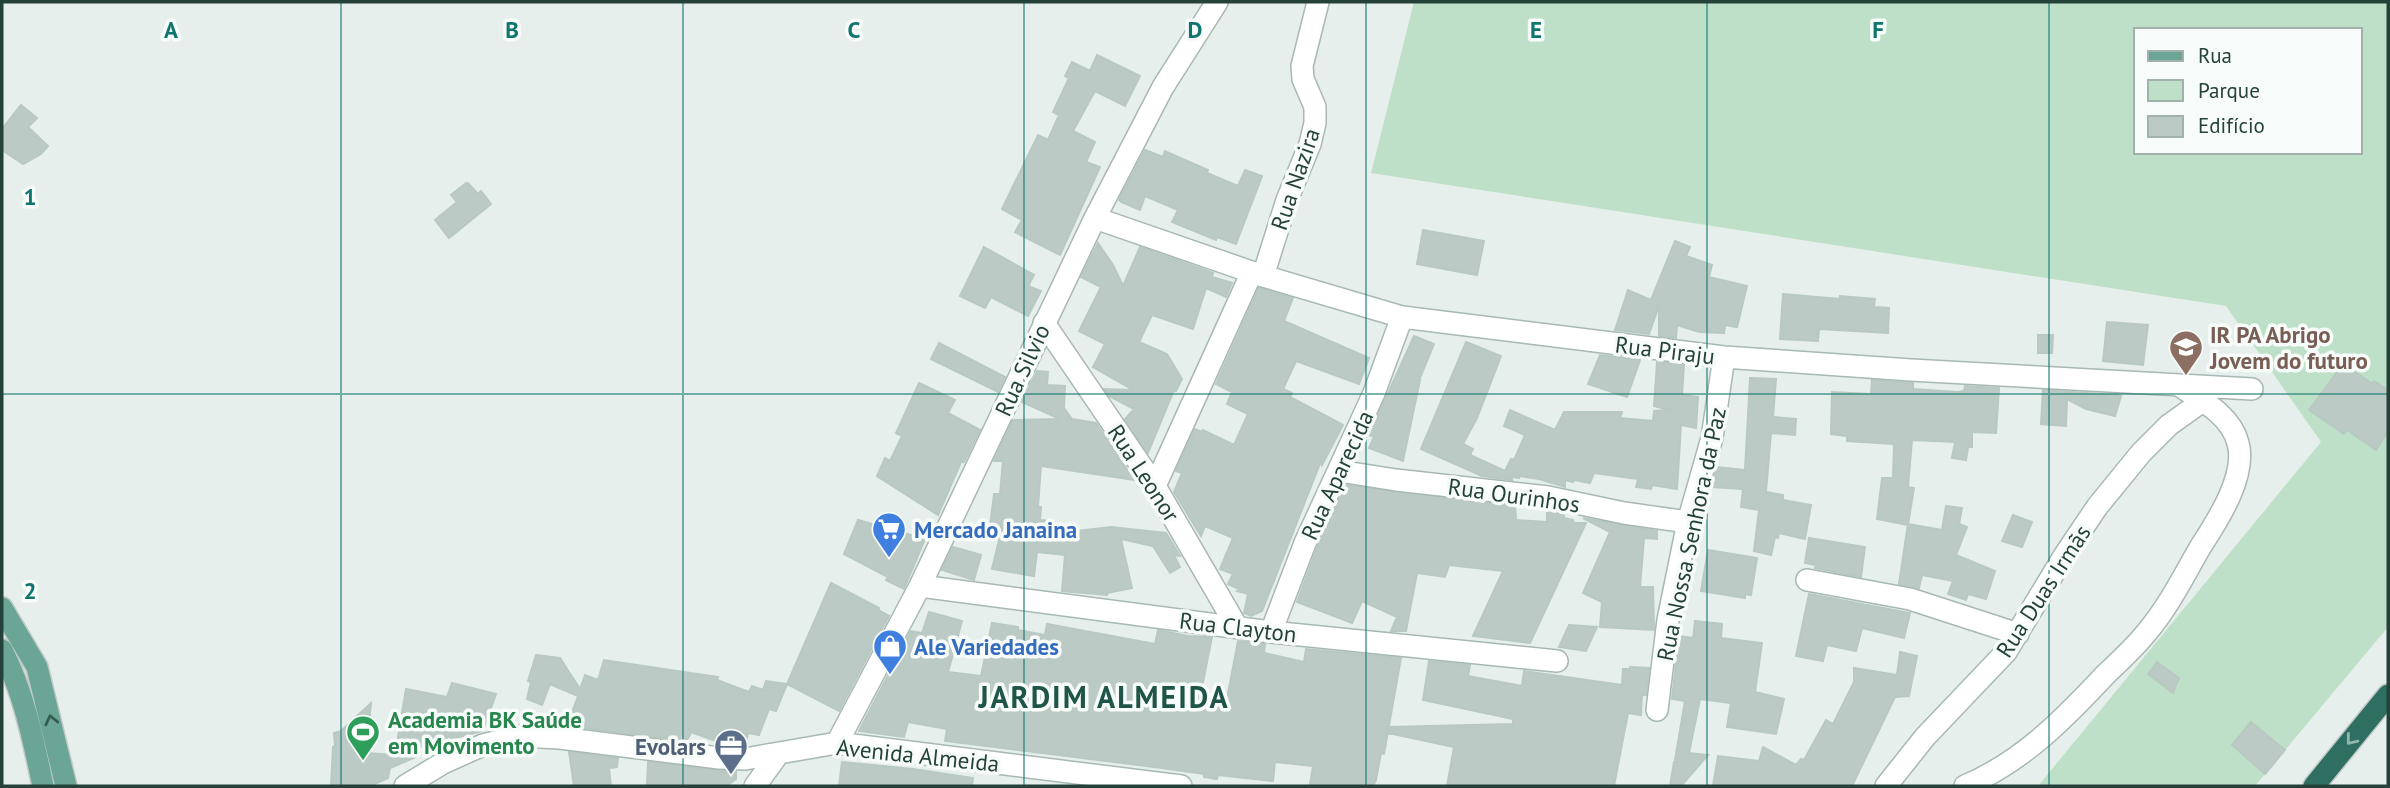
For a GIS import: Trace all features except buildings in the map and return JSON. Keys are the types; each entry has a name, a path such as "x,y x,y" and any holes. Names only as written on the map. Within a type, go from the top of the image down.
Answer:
{"highway":[{"path":"2314,786 2388,695"}],"main road":[{"path":"2,608 37,667 66,786"},
{"path":"2,650 27,712 43,786"}],"street":[{"name":"Rua Silvio","path":"836,743 920,586 1095,218 1163,87 1217,2"},
{"name":"Rua Nazira","path":"1155,486 1257,274 1310,144 1315,107 1303,79 1302,66 1318,2"},
{"name":"Rua Piraju","path":"1095,218 1257,274 1402,317 1724,357 2252,389"},
{"name":"Rua Aparecida","path":"1270,632 1305,542 1374,393 1402,317"},
{"name":"Rua Leonor","path":"1044,323 1155,486 1237,627"},
{"name":"Rua Nossa Senhora da Paz","path":"1657,710 1668,620 1688,522 1713,438 1724,357"},
{"path":"1965,786 1987,777 2032,747 2068,715 2147,633 2219,518 2239,465 2238,443 2228,422 2204,400 2177,385"},
{"name":"Rua Duas Irmãs","path":"1886,786 1925,737 1992,668 2018,634 2064,556 2097,507 2141,453 2169,425 2204,400"},
{"name":"Rua Ourinhos","path":"1339,471 1548,497 1624,513 1688,522"},
{"path":"1807,580 1910,599 2018,634"},
{"name":"Rua Clayton","path":"920,586 1270,632 1557,661"},
{"path":"405,786 443,763 473,750 520,736 560,738 719,758 745,759 779,753"},
{"name":"Avenida Almeida","path":"779,753 836,743 1181,786"},
{"path":"755,786 779,753"}],"green space":[{"path":"1414,2 2388,2 2388,627 2255,786 2038,786 2321,442 2226,306 1371,173"}],"place":[{"name":"IR PA Abrigo Jovem do futuro","path":"2186,377"},
{"name":"Mercado Janaina","path":"889,559"},
{"name":"Ale Variedades","path":"890,676"},
{"name":"Academia BK Saúde em Movimento","path":"363,762"},
{"name":"Evolars","path":"731,776"}],"district":[{"name":"JARDIM ALMEIDA","path":"1104,696"}]}
